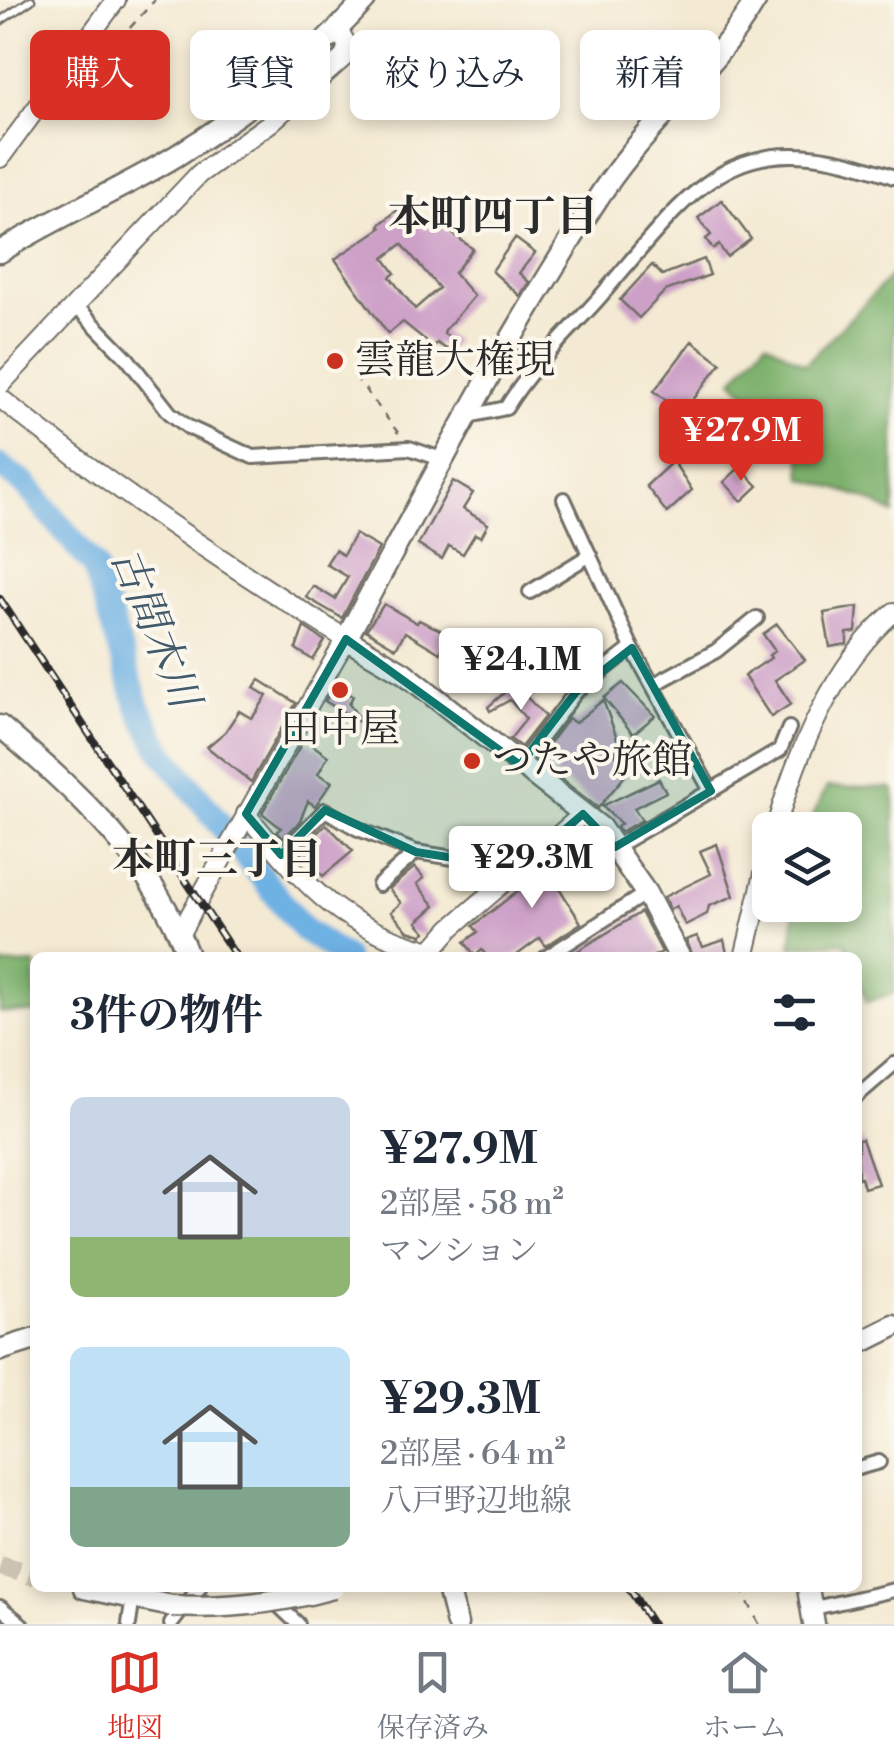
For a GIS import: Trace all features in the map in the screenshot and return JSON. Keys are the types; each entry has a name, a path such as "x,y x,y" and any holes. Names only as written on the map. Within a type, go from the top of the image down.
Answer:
{"main road":[{"path":"0,252 50,220 175,157 266,92 338,30 365,0"},
{"path":"674,952 646,893 615,847 583,814 404,673 346,639 468,416 603,191 638,142 707,71 756,0"},
{"path":"0,726 74,790 126,846 188,952"},
{"path":"862,1342 894,1326"},
{"path":"0,1350 30,1341"},
{"path":"106,1592 133,1597 171,1615 281,1602 319,1592"},
{"path":"449,1592 457,1624"},
{"path":"809,1592 812,1617"}],"street":[{"path":"0,158 116,0"},
{"path":"0,385 199,174 270,123 343,58 348,46 338,30"},
{"path":"468,416 506,408 679,204 717,172 772,158 827,157 894,177"},
{"path":"74,305 127,358 170,413 253,457 409,448 444,460"},
{"path":"0,398 239,571 346,639 180,933"},
{"path":"564,498 632,648 711,791"},
{"path":"530,592 590,555"},
{"path":"781,812 804,747 833,693 863,646 894,612"},
{"path":"653,685 716,652 757,618"},
{"path":"520,765 576,692 632,648"},
{"path":"615,847 780,750 789,728"},
{"path":"281,855 325,810 358,829 416,852 479,862 498,886"},
{"path":"438,952 498,886 583,814"},
{"path":"244,818 337,914 427,952"},
{"path":"379,885 416,852"},
{"path":"555,952 646,893"},
{"path":"745,952 753,922"},
{"path":"862,1092 894,1064"},
{"path":"862,1467 879,1462"},
{"path":"812,1617 894,1590"},
{"path":"171,1615 195,1592"},
{"path":"273,1592 278,1605 298,1624"},
{"path":"129,1624 133,1597"},
{"path":"0,1607 21,1624"}],"lane":[{"path":"0,21 31,0"}],"path":[{"path":"128,30 155,0"},
{"path":"355,376 409,448"},
{"path":"743,1592 759,1624"}],"highlighted area":[{"path":"346,639 520,765 576,692 632,648 711,791 615,847 583,814 499,886 479,862 416,852 325,810 281,855 246,814"}],"green space":[{"path":"894,273 894,514 865,498 802,478 800,443 733,380 766,341 805,364"},
{"path":"827,787 892,788 894,993 867,1002 862,987 862,952 849,952 845,942 791,947 793,922 862,922 862,812 815,812"},
{"path":"30,964 30,1013 0,1012 0,965"}],"building":[{"path":"722,200 751,239 727,257 719,245 713,249 706,239 711,235 698,218"},
{"path":"405,204 426,229 433,219 473,249 454,273 474,296 445,330 444,334 455,341 448,350 437,343 434,347 403,322 388,334 335,259 381,228 379,225","holes":["402,244 439,288 415,309 390,277 395,273 384,258"]},
{"path":"515,238 535,253 519,273 529,282 520,296 492,271"},
{"path":"704,259 710,275 665,291 639,318 620,300 652,265 662,275"},
{"path":"692,341 721,363 683,413 654,391"},
{"path":"673,461 692,490 667,513 646,486"},
{"path":"740,467 758,486 742,501 724,482"},
{"path":"453,481 473,493 463,509 488,524 481,537 475,534 463,554 449,546 442,559 418,545"},
{"path":"355,534 379,548 342,618 306,597 313,586 335,599 348,577 326,564 335,550 343,555"},
{"path":"384,604 417,623 419,620 449,634 440,653 405,632 396,648 366,630"},
{"path":"858,607 856,632 847,633 847,644 830,647 824,613"},
{"path":"777,624 805,660 775,680 791,704 771,717 744,676 771,658 769,655 775,651 763,634"},
{"path":"304,627 325,641 313,660 296,649"},
{"path":"260,680 296,703 251,782 207,747 225,732 239,711 251,718 255,714 267,696 254,688"},
{"path":"623,683 655,716 633,734 604,698"},
{"path":"514,684 545,716 521,747 510,739 526,719 510,700 490,711 488,707"},
{"path":"335,685 353,696 349,704 364,725 325,701"},
{"path":"603,700 621,749 614,752 629,771 598,808 537,760 568,718 575,723"},
{"path":"304,739 328,756 318,774 332,782 315,806 308,801 299,823 283,838 277,832 281,828 262,813"},
{"path":"659,779 666,792 634,808 642,820 620,832 617,827 621,824 602,806"},
{"path":"326,824 353,851 323,876 299,851"},
{"path":"588,836 603,855 590,865 583,855 553,878 581,923 546,946 540,938 521,952 472,952 465,942 478,932 473,926 538,875 546,863"},
{"path":"717,844 734,896 709,906 707,914 685,925 676,906 670,910 664,897 711,874 700,851"},
{"path":"415,867 424,878 417,884 435,906 417,922 426,932 422,935 408,931 391,912 401,903 389,889"},
{"path":"641,912 662,952 576,952"},
{"path":"697,936 703,947 724,940 727,952 691,952 686,940"},
{"path":"862,1139 878,1184 864,1188 862,1181"}],"waterway":[{"name":"古間木川","path":"0,466 26,485 94,566 138,706 161,750 303,929 336,952"}],"tunnel":[{"path":"0,1566 30,1575"}],"railway":[{"path":"0,599 233,952"},
{"path":"632,1592 652,1624"}],"place":[{"name":"雲龍大権現","path":"335,361"},
{"name":"田中屋","path":"340,690"},
{"name":"つたや旅館","path":"472,761"}],"district":[{"name":"本町四丁目","path":"493,217"},
{"name":"本町三丁目","path":"217,860"}]}
